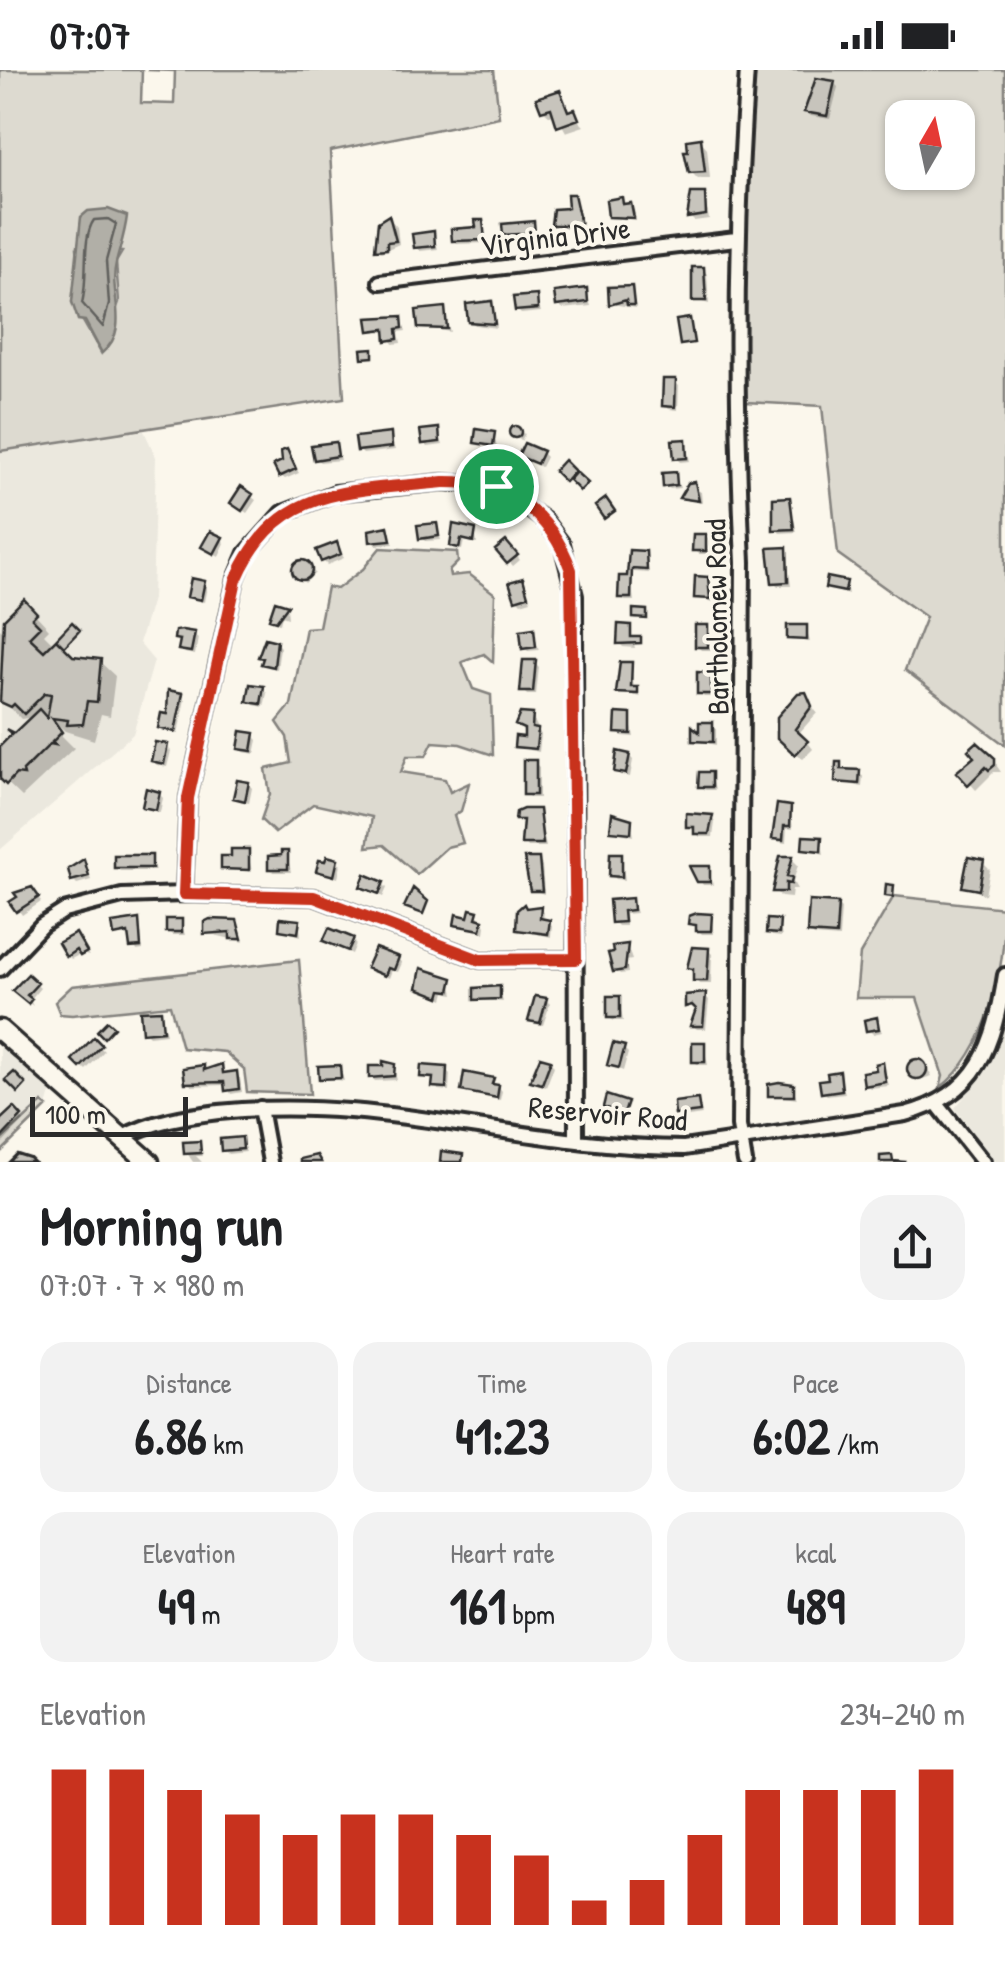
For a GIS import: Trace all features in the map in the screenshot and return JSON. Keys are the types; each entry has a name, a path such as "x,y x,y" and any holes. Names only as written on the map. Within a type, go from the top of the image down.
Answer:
{"main road":[{"path":"0,1030 149,1162"}],"street":[{"name":"Bartholomew Road","path":"746,1162 738,1126 743,562 737,472 736,239 747,70"},
{"name":"Virginia Drive","path":"380,282 736,239"},
{"path":"184,894 188,798 236,580 247,554 283,513 307,500 468,482 496,486 544,520 562,544 571,570 576,1138"},
{"path":"0,969 32,934 64,911 122,896 184,894 314,897 480,960 576,959"},
{"path":"983,1162 938,1106 974,1072 986,1051 1005,975"},
{"name":"Reservoir Road","path":"124,1137 161,1122 260,1108 387,1113 648,1148 742,1142 938,1106"},
{"path":"260,1108 270,1162"}],"shaded area":[{"path":"0,70 142,70 141,103 174,104 175,71 147,70 494,70 499,117 330,151 344,398 0,451","holes":["77,248 122,252 116,262 119,302 101,353 72,302 79,266"]},
{"path":"753,70 1005,70 1005,745 905,670 926,617 838,554 822,406 745,402 744,245"},
{"path":"144,431 156,457 152,599 139,643 154,661 133,734 0,850 0,451"},
{"path":"380,548 457,552 458,562 449,571 450,576 469,574 495,594 493,662 484,654 462,662 473,689 491,695 493,755 460,744 433,742 426,756 407,756 401,772 445,779 450,792 469,783 461,811 454,816 463,843 447,847 417,874 384,845 367,847 372,817 313,804 275,833 261,820 270,794 266,769 291,763 287,737 277,722 291,705 306,628 319,627 327,587 337,589 363,569"},
{"path":"894,896 1005,908 1002,956 991,1006 971,1052 940,1088 943,1076 917,998 856,998 860,954"},
{"path":"299,960 310,1094 247,1092 244,1069 225,1052 182,1048 170,1005 72,1015 60,1014 55,1002 72,986"},
{"path":"1005,1027 1005,1162 995,1162 955,1108 987,1070"},
{"path":"0,1040 53,1086 47,1107 42,1103 0,1141"},
{"path":"42,1103 47,1107 0,1153 0,1141"}],"water":[{"path":"108,209 127,216 114,275 116,333 102,353 85,321 78,320 72,302 81,217 88,211"}],"building":[{"path":"816,78 835,81 827,116 804,112"},
{"path":"560,90 568,111 575,109 579,119 557,127 551,108 541,111 536,98"},
{"path":"701,138 705,172 689,173 684,151 688,151 687,140"},
{"path":"691,193 705,193 706,215 687,218"},
{"path":"567,194 574,194 581,225 551,225 553,209 568,208"},
{"path":"622,197 623,204 631,203 634,218 608,217 606,200"},
{"path":"389,215 396,241 387,242 387,249 375,250 378,222"},
{"path":"475,220 483,220 485,240 452,241 451,229 476,227"},
{"path":"534,221 535,233 503,235 502,224"},
{"path":"434,231 435,246 414,248 412,234"},
{"path":"692,267 704,267 706,301 692,301"},
{"path":"632,286 634,305 627,305 626,300 609,305 608,287"},
{"path":"587,288 588,302 556,306 554,292"},
{"path":"537,295 538,309 515,311 513,297"},
{"path":"492,301 495,324 468,322 466,304"},
{"path":"445,307 447,329 418,328 416,310"},
{"path":"402,316 403,328 397,329 398,339 386,341 385,329 369,331 367,318"},
{"path":"690,318 694,343 680,345 676,320"},
{"path":"373,348 373,357 362,358 361,349"},
{"path":"663,379 676,379 675,407 662,406"},
{"path":"515,426 521,432 515,438 509,432"},
{"path":"439,428 440,442 422,444 420,430"},
{"path":"476,429 495,432 493,446 474,443"},
{"path":"391,433 392,447 357,451 355,437"},
{"path":"686,439 687,458 674,459 672,440"},
{"path":"336,442 338,456 314,460 311,445"},
{"path":"524,443 543,451 537,464 518,456"},
{"path":"287,449 296,469 279,477 273,465 282,461 281,451"},
{"path":"564,460 575,471 565,482 554,471"},
{"path":"576,472 588,483 580,491 569,480"},
{"path":"676,472 677,485 663,487 662,473"},
{"path":"695,482 699,501 679,498 688,483"},
{"path":"241,486 253,494 242,511 230,503"},
{"path":"790,497 794,529 773,530 773,498"},
{"path":"606,498 615,511 604,519 595,506"},
{"path":"437,523 439,536 419,539 417,525"},
{"path":"453,524 476,529 474,542 461,539 459,548 450,546"},
{"path":"388,526 391,540 370,542 369,530"},
{"path":"210,531 223,537 214,554 201,547"},
{"path":"693,534 706,534 706,551 692,551"},
{"path":"506,541 518,555 507,564 495,550"},
{"path":"337,542 341,554 321,562 316,550"},
{"path":"787,547 788,582 772,583 768,548"},
{"path":"629,550 646,551 647,570 632,569 631,598 618,598 619,576 627,576"},
{"path":"302,560 312,570 302,580 292,570"},
{"path":"695,576 708,577 710,599 694,598"},
{"path":"827,577 847,581 845,592 825,588"},
{"path":"191,578 205,581 201,600 187,597"},
{"path":"523,578 528,596 515,600 509,582"},
{"path":"24,599 37,613 32,618 40,626 29,637 44,651 56,639 73,656 101,659 97,702 87,701 83,724 67,725 68,720 52,718 62,732 52,742 55,745 50,744 23,771 24,775 16,774 6,785 0,779 0,746 12,734 6,729 14,733 39,709 47,718 51,694 45,693 24,714 14,704 11,707 0,702 4,619"},
{"path":"275,601 288,605 276,621 269,619"},
{"path":"633,609 647,610 647,619 633,618"},
{"path":"72,622 80,630 64,647 56,639"},
{"path":"618,624 631,625 631,637 641,637 641,643 617,644"},
{"path":"695,625 708,625 708,647 695,647"},
{"path":"787,625 807,625 807,640 787,639"},
{"path":"534,628 536,647 522,649 520,630"},
{"path":"175,631 195,632 191,652 178,650 180,640 174,639"},
{"path":"265,638 277,641 274,667 261,664 263,658 258,657"},
{"path":"523,660 536,660 533,692 520,692"},
{"path":"620,662 632,662 631,687 638,687 638,694 616,693"},
{"path":"697,672 711,673 711,694 697,694"},
{"path":"250,684 264,686 261,704 247,702"},
{"path":"168,690 183,693 175,732 158,728 161,713 167,714"},
{"path":"806,692 812,706 795,729 808,741 795,755 777,738 777,717 798,693"},
{"path":"520,713 533,714 532,728 538,729 536,749 514,747 515,736 524,737 524,729 515,725"},
{"path":"616,713 631,714 631,734 615,733"},
{"path":"699,722 713,722 713,742 692,741 692,726 699,732"},
{"path":"241,731 255,733 252,751 238,749"},
{"path":"155,742 168,744 164,764 151,761"},
{"path":"977,742 995,758 995,765 989,770 986,767 968,785 956,772 974,757 968,750"},
{"path":"617,751 630,754 626,774 614,772"},
{"path":"523,760 536,760 536,795 523,795"},
{"path":"836,762 841,762 841,769 860,770 859,784 835,782"},
{"path":"699,772 712,772 712,787 698,787"},
{"path":"237,780 249,782 245,801 233,798"},
{"path":"146,788 160,792 156,810 142,807"},
{"path":"777,804 791,806 790,826 784,826 783,840 772,839"},
{"path":"539,809 543,844 521,844 523,820 515,820 516,812"},
{"path":"612,813 632,819 631,833 610,831"},
{"path":"686,813 713,815 709,834 694,834 694,827 686,827"},
{"path":"803,836 822,837 821,851 802,849"},
{"path":"231,849 249,849 249,870 221,869 221,856 231,856"},
{"path":"281,851 288,851 288,869 268,869 268,856 281,855"},
{"path":"610,853 622,853 622,877 609,876"},
{"path":"114,855 152,855 152,868 114,868"},
{"path":"327,856 338,859 334,876 316,871 319,860 325,861"},
{"path":"780,856 793,856 787,876 792,877 791,884 786,883 786,892 772,892"},
{"path":"968,857 984,860 979,890 962,887"},
{"path":"524,858 539,858 542,891 530,891"},
{"path":"84,859 89,876 71,881 68,869"},
{"path":"689,866 710,866 710,882 697,882"},
{"path":"365,874 384,882 379,894 360,887"},
{"path":"886,884 894,885 893,897 885,896"},
{"path":"32,887 39,897 16,912 9,902 17,897 14,893"},
{"path":"413,888 428,901 423,914 404,907"},
{"path":"632,898 633,910 623,911 624,922 611,923 609,900"},
{"path":"809,901 838,903 836,935 807,933"},
{"path":"524,904 526,908 541,906 540,918 550,920 548,934 516,930 517,910"},
{"path":"470,909 478,911 476,918 483,920 481,930 454,925 456,914 468,917"},
{"path":"712,914 711,931 696,931 696,925 688,924 689,916"},
{"path":"280,918 300,920 298,933 279,930"},
{"path":"139,919 141,947 130,948 128,933 114,936 112,923"},
{"path":"166,919 182,919 182,932 166,932"},
{"path":"767,919 780,920 779,934 766,933"},
{"path":"237,920 242,939 230,939 230,932 204,934 204,922"},
{"path":"329,928 354,938 348,951 323,941"},
{"path":"76,933 87,952 80,956 76,950 66,957 58,943"},
{"path":"628,944 625,970 613,972 608,953 613,952 612,946"},
{"path":"692,947 709,948 707,981 693,981 693,969 687,968"},
{"path":"375,948 399,957 394,970 388,968 385,976 366,968"},
{"path":"421,968 453,978 450,991 442,990 440,997 417,988"},
{"path":"28,974 38,983 27,995 32,999 28,1004 12,991"},
{"path":"500,986 500,999 474,1000 474,988"},
{"path":"706,993 703,1026 690,1026 696,1009 692,1005 685,1007 685,995"},
{"path":"535,996 547,998 540,1023 528,1021"},
{"path":"607,996 620,996 620,1018 607,1018"},
{"path":"161,1010 163,1031 142,1033 140,1011"},
{"path":"877,1017 879,1029 866,1031 864,1020"},
{"path":"107,1021 114,1027 104,1038 97,1031"},
{"path":"94,1037 102,1045 80,1068 72,1060"},
{"path":"692,1042 705,1042 705,1062 692,1062"},
{"path":"613,1043 625,1046 619,1068 607,1065"},
{"path":"540,1057 551,1060 542,1084 530,1081"},
{"path":"917,1059 927,1069 917,1079 907,1069"},
{"path":"383,1061 395,1064 394,1076 369,1078 369,1066 383,1066"},
{"path":"883,1062 886,1082 864,1086 862,1072 876,1070 875,1064"},
{"path":"222,1064 223,1073 237,1071 239,1089 225,1091 224,1082 185,1083 183,1068 204,1065 204,1070"},
{"path":"340,1065 341,1078 319,1079 318,1066"},
{"path":"421,1065 447,1067 446,1088 432,1087 433,1078 420,1077"},
{"path":"840,1071 842,1090 821,1093 819,1080 828,1079 827,1073"},
{"path":"14,1072 26,1084 18,1093 5,1080"},
{"path":"464,1072 494,1078 492,1084 499,1085 497,1098 461,1091"},
{"path":"768,1084 794,1084 794,1096 768,1096"},
{"path":"606,1095 628,1102 624,1114 603,1107"},
{"path":"698,1099 700,1112 675,1115 674,1102"},
{"path":"14,1107 22,1116 0,1139 0,1120"},
{"path":"242,1137 243,1149 221,1151 220,1139"},
{"path":"200,1141 201,1153 184,1154 183,1142"},
{"path":"441,1151 463,1154 462,1162 440,1162"},
{"path":"17,1154 30,1158 34,1162 9,1162"},
{"path":"317,1155 321,1162 300,1162 300,1159"},
{"path":"892,1155 893,1161 906,1162 880,1162 880,1156"}],"route":[{"path":"443,482 496,486 544,520 562,544 571,570 575,596 576,959 480,960 314,897 184,894 188,798 236,580 262,533 283,513 307,500 334,494 443,482"}]}
